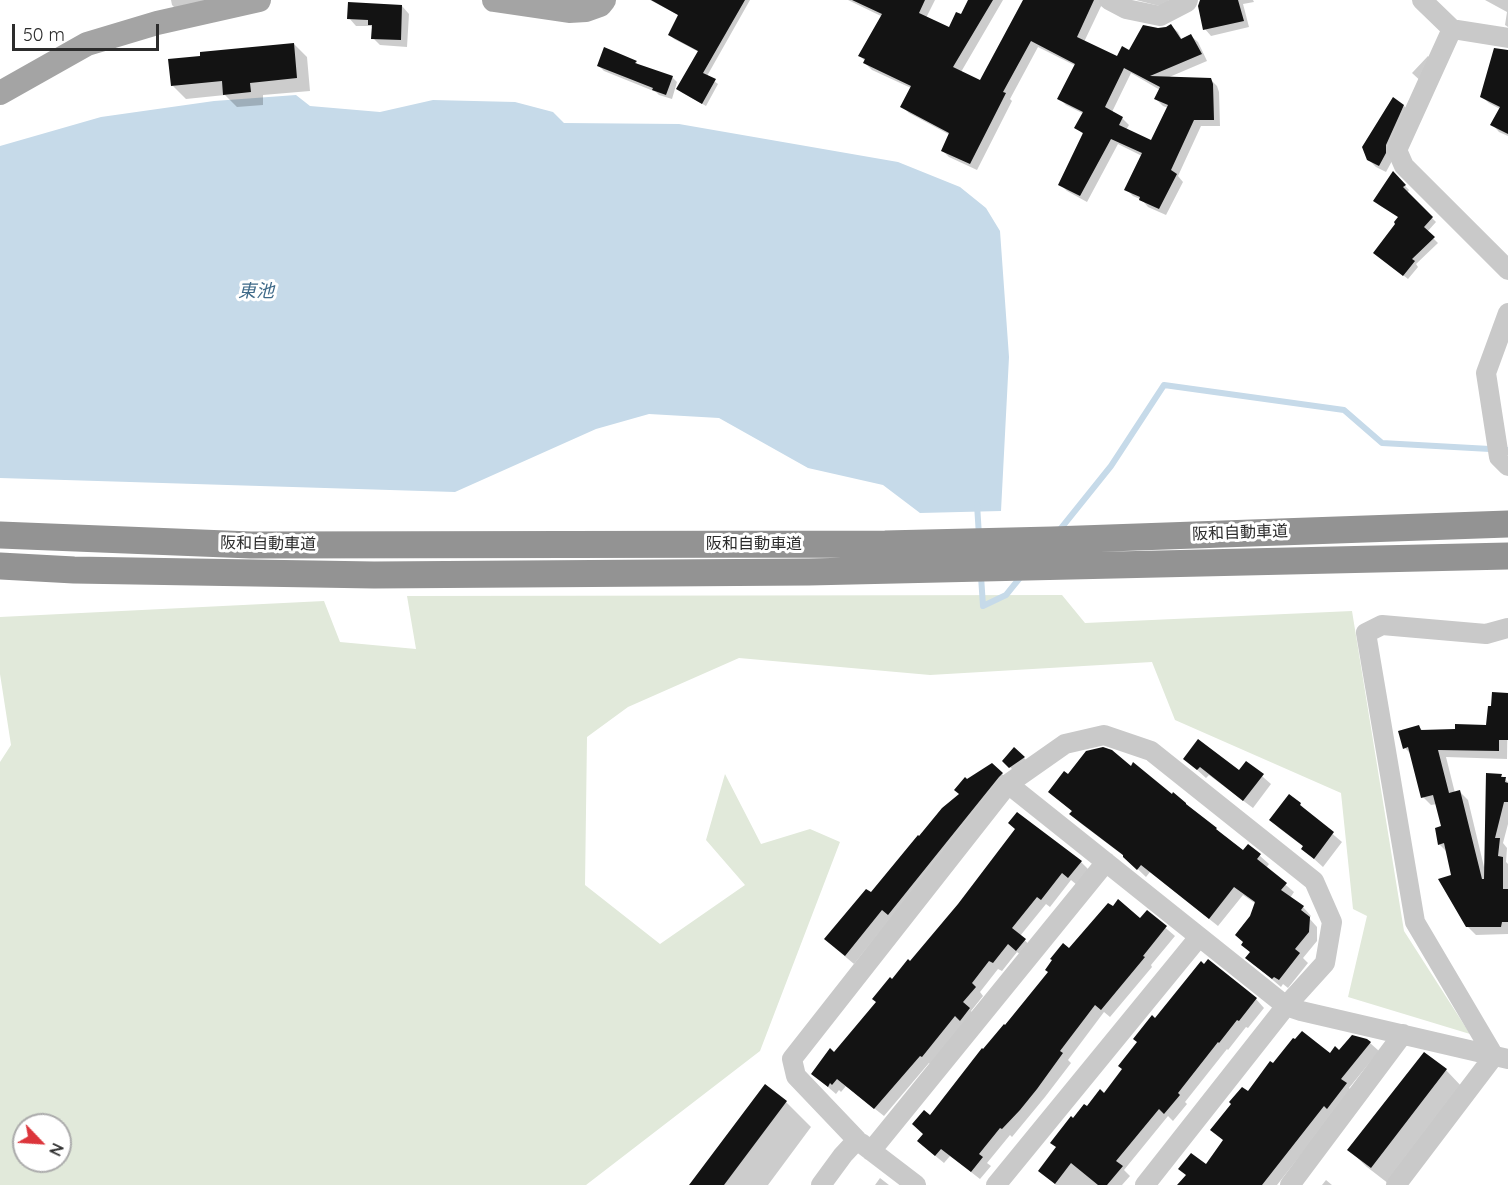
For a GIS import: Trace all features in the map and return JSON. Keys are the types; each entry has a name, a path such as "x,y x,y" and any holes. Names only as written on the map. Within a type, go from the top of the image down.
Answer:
{"highway":[{"name":"阪和自動車道","path":"0,535 251,545 885,544 1508,524"},
{"name":"阪和自動車道","path":"0,566 74,570 374,575 809,572 1508,555"}],"main road":[{"path":"0,93 87,44 157,23 259,0"},
{"path":"494,0 568,11 586,10 600,5 604,0"}],"street":[{"path":"1109,0 1126,9 1160,16 1188,0"},
{"path":"1422,0 1452,28 1508,39"},
{"path":"1452,28 1397,150 1404,166 1508,270"},
{"path":"1508,313 1486,373 1499,457 1508,466"},
{"path":"1501,1057 1415,922 1366,633 1382,625 1486,634 1508,628"},
{"path":"916,1185 864,1145 796,1076 792,1059 1008,784 1065,744 1104,735 1151,751 1314,881 1332,922 1325,963 1286,1006 1145,1185"},
{"path":"1008,784 1286,1006 1501,1057"},
{"path":"821,1185 843,1155 864,1145 1106,862"},
{"path":"996,1185 1199,937"},
{"path":"1290,1185 1403,1034"},
{"path":"1396,1185 1501,1057"}],"green space":[{"path":"1062,595 1085,623 1352,611 1404,931 1470,1034 1348,997 1367,916 1353,909 1341,793 1175,720 1152,662 930,675 739,658 628,707 587,737 585,885 660,944 745,885 706,840 725,774 761,844 810,829 840,842 760,1051 586,1185 0,1185 0,762 11,745 0,674 0,617 324,601 340,642 416,649 407,596"}],"water":[{"name":"東池","path":"296,95 310,106 380,112 433,100 515,102 553,112 564,123 679,124 898,162 960,187 986,208 1000,231 1009,357 1001,511 920,513 883,485 808,468 719,418 649,414 596,429 455,492 0,478 0,146 101,117 214,101"}],"building":[{"path":"651,0 745,0 703,73 716,79 702,104 676,89 698,51 668,35 678,15"},
{"path":"852,0 925,0 919,13 949,27 956,12 961,14 968,0 993,0 953,67 980,80 1023,0 1094,0 1077,37 1117,56 1122,46 1129,50 1143,25 1158,28 1171,24 1181,39 1191,34 1202,54 1150,76 1211,78 1214,120 1194,120 1171,170 1177,174 1159,209 1124,190 1142,153 1111,139 1080,196 1058,185 1083,133 1074,128 1083,112 1057,99 1075,64 1031,41 1003,92 1006,93 970,164 941,151 949,133 900,107 911,86 863,63 865,59 858,56 882,14","holes":["1124,68 1160,87 1154,99 1168,105 1151,140 1119,125 1123,117 1105,107"]},
{"path":"1200,0 1238,0 1244,21 1203,30 1198,6"},
{"path":"348,2 402,5 401,40 371,39 372,25 368,25 368,20 347,19"},
{"path":"294,43 297,78 250,83 251,92 223,95 222,81 171,86 168,59 200,56 200,52"},
{"path":"604,47 637,61 635,63 673,76 666,95 597,66"},
{"path":"1494,48 1508,50 1508,134 1490,125 1500,107 1480,97"},
{"path":"1393,97 1404,105 1379,166 1367,160 1362,147"},
{"path":"1393,171 1406,185 1403,187 1433,217 1424,227 1435,237 1412,259 1415,261 1403,276 1373,253 1398,217 1373,201"},
{"path":"1492,692 1508,693 1508,740 1499,740 1499,751 1438,750 1449,793 1460,790 1482,879 1484,879 1486,773 1502,774 1501,777 1506,777 1505,782 1508,783 1508,802 1504,802 1495,838 1500,838 1498,856 1503,857 1503,889 1508,889 1508,922 1502,922 1501,927 1466,927 1438,879 1451,875 1444,843 1438,845 1435,828 1441,826 1433,795 1421,798 1408,747 1403,749 1398,731 1419,725 1421,730 1455,729 1455,724 1486,725"},
{"path":"1198,739 1239,770 1246,761 1264,774 1243,801 1200,767 1197,770 1183,759"},
{"path":"1014,747 1025,757 1009,768 1002,761"},
{"path":"1103,747 1112,750 1131,766 1133,762 1243,850 1248,844 1261,854 1257,859 1287,883 1281,890 1304,906 1301,910 1310,917 1309,932 1295,949 1300,953 1279,980 1274,977 1272,979 1245,958 1250,952 1241,945 1243,942 1235,935 1250,916 1255,902 1234,887 1209,919 1141,865 1137,870 1123,855 1069,814 1072,811 1048,792 1064,771 1068,774 1086,751"},
{"path":"992,763 1003,773 888,915 882,910 845,956 824,939 866,889 871,892 942,808 959,794 954,790 965,777 967,779"},
{"path":"1289,794 1334,832 1314,859 1301,849 1303,846 1269,820"},
{"path":"1017,812 1082,861 1068,878 1062,873 1041,900 1037,897 1012,928 1026,939 1016,951 1008,944 993,963 989,961 972,983 976,987 963,1002 970,1008 960,1021 955,1016 922,1057 920,1056 874,1109 837,1079 828,1087 811,1074 830,1048 834,1052 876,1002 872,999 890,977 892,979 908,959 910,961 958,904 1015,829 1008,823"},
{"path":"1118,899 1140,918 1147,910 1167,926 1143,956 1145,957 1101,1010 1095,1005 1060,1051 1063,1053 1037,1089 979,1154 983,1157 971,1172 941,1149 935,1156 917,1141 923,1134 912,1124 924,1110 930,1115 982,1048 1005,1025 1048,972 1045,970 1052,960 1050,959 1063,943 1069,948 1108,903 1113,906"},
{"path":"1208,959 1257,998 1218,1042 1164,1114 1159,1109 1116,1161 1123,1166 1107,1185 1098,1185 1071,1163 1055,1184 1038,1171 1056,1147 1050,1143 1071,1116 1073,1118 1084,1104 1087,1106 1100,1089 1104,1093 1122,1069 1118,1066 1137,1042 1133,1039 1152,1015 1155,1018 1201,961 1204,964"},
{"path":"1302,1031 1330,1053 1335,1046 1339,1050 1352,1035 1371,1042 1341,1079 1347,1083 1327,1109 1324,1106 1262,1185 1177,1185 1186,1175 1178,1169 1191,1153 1206,1164 1223,1140 1210,1130 1231,1104 1229,1102 1242,1087 1248,1091 1270,1061 1273,1063 1293,1038 1295,1039"},
{"path":"1424,1052 1447,1069 1371,1168 1347,1150"},
{"path":"765,1084 787,1101 724,1185 689,1185"}],"waterway":[{"path":"1058,532 1111,466 1164,385 1344,410 1382,443 1508,450"},
{"path":"977,504 979,536"},
{"path":"981,576 983,606 1006,595 1023,574"}]}
